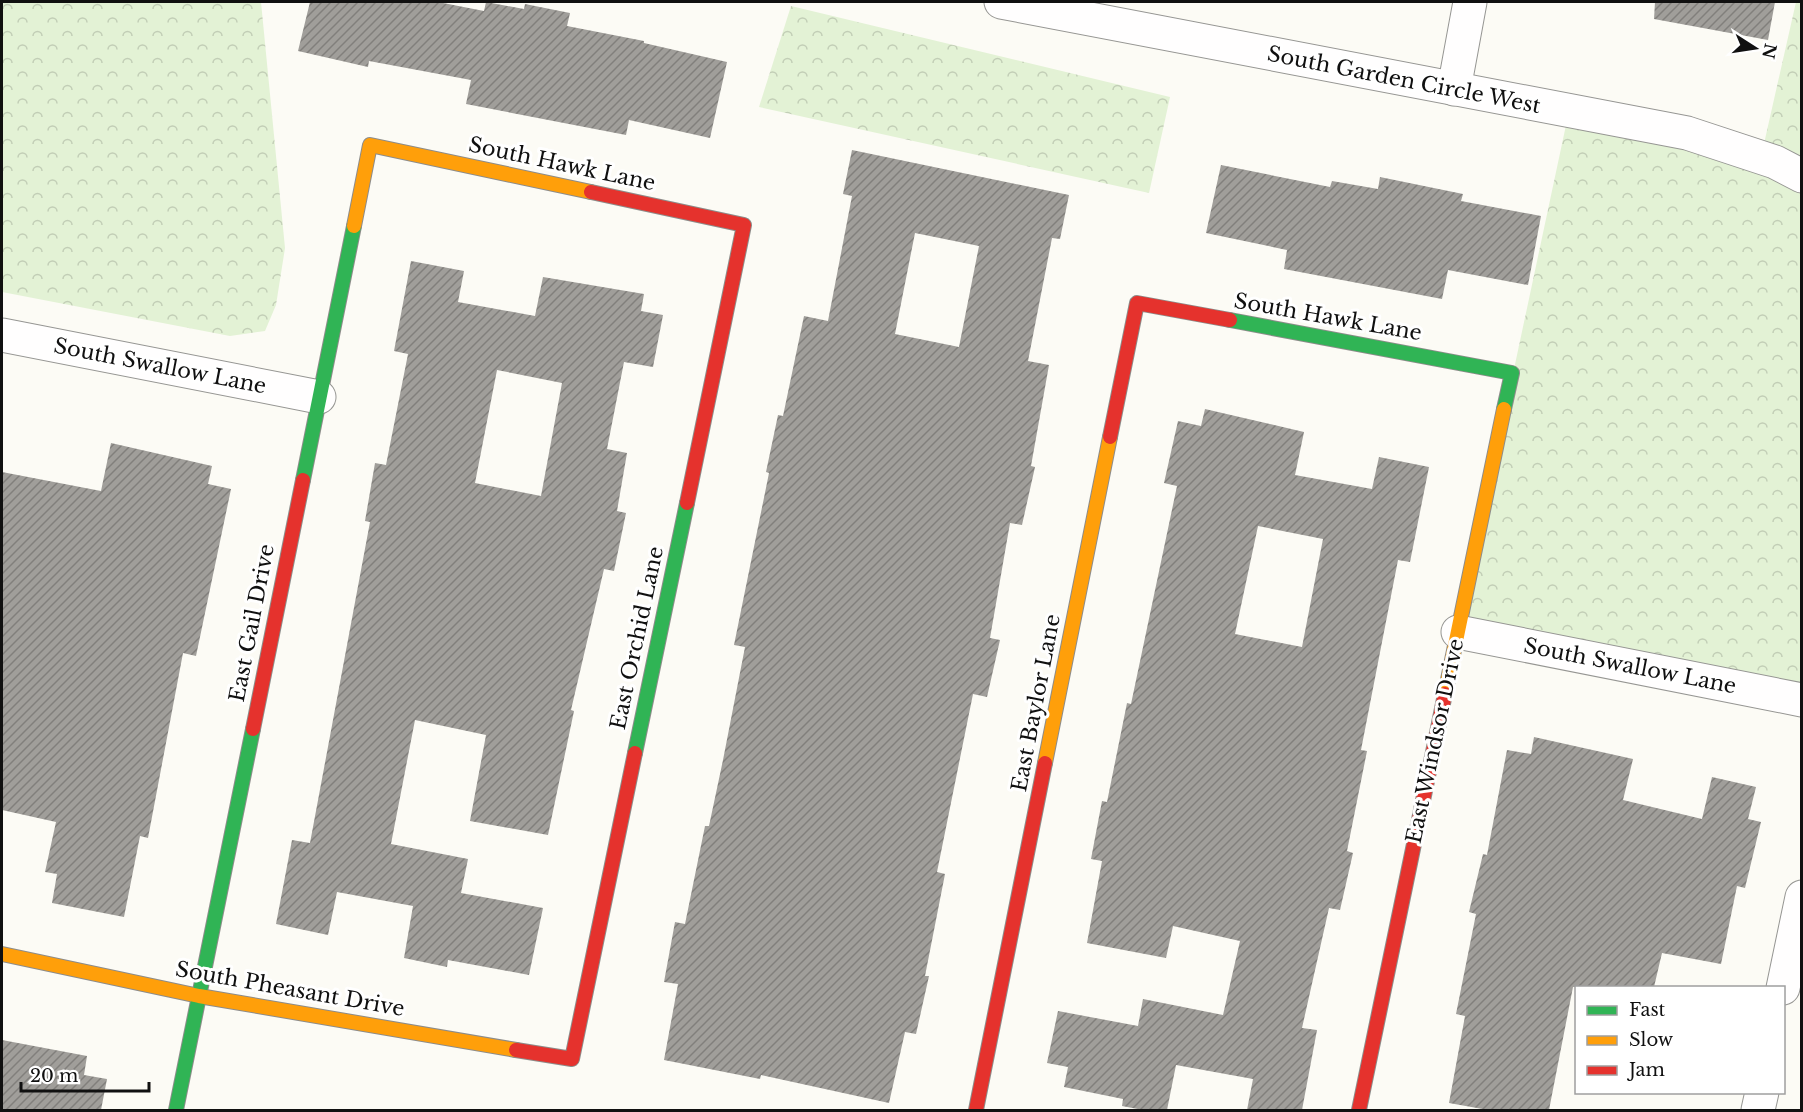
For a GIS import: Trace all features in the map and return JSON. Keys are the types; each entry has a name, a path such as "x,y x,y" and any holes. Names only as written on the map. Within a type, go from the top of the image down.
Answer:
{"street":[{"name":"South Garden Circle West","path":"1001,2 1687,133 1775,162 1802,177"},
{"path":"1454,89 1470,2"},
{"name":"South Hawk Lane","path":"370,144 744,225"},
{"name":"East Gail Drive","path":"176,1110 370,144"},
{"name":"East Orchid Lane","path":"572,1059 744,225"},
{"name":"South Hawk Lane","path":"1137,303 1512,372"},
{"name":"East Baylor Lane","path":"976,1110 1137,303"},
{"name":"South Swallow Lane","path":"2,335 319,397"},
{"name":"East Windsor Drive","path":"1359,1110 1512,372"},
{"name":"South Swallow Lane","path":"1458,632 1802,700"},
{"path":"1783,986 1802,897"},
{"name":"South Pheasant Drive","path":"2,954 199,996 572,1059"},
{"path":"1758,1110 1762,1094"}],"green space":[{"path":"2,2 261,2 285,248 276,305 265,331 230,336 2,292"},
{"path":"1796,2 1801,2 1801,700 1458,632 1569,111 1761,157"},
{"path":"791,6 1170,97 1149,193 759,107"}],"building":[{"path":"310,2 438,2 484,11 486,2 524,9 525,4 570,13 567,26 644,41 644,43 727,62 710,138 629,120 626,135 466,104 471,80 369,61 368,67 298,51"},
{"path":"1655,2 1775,2 1768,40 1654,19"},
{"path":"852,150 1069,195 1060,239 1052,238 1028,361 1049,365 1031,466 1035,467 1022,525 1010,523 990,638 1000,640 987,697 973,694 937,872 945,874 925,976 929,976 916,1034 905,1032 889,1103 761,1075 760,1079 664,1060 678,984 664,982 675,922 685,924 705,826 709,826 723,760 745,647 734,645 769,473 766,472 778,415 783,416 804,316 828,321 852,196 843,194","holes":["915,233 979,246 959,347 895,334"]},
{"path":"1221,165 1330,187 1332,181 1378,189 1380,177 1463,194 1461,201 1541,216 1528,285 1448,270 1442,299 1284,269 1287,250 1206,233"},
{"path":"411,261 464,271 458,302 535,316 543,277 644,294 641,311 663,315 653,367 624,362 607,449 627,453 617,511 626,513 614,571 604,569 571,710 574,711 548,835 470,821 486,735 415,720 391,844 468,859 461,893 543,908 529,975 448,960 447,967 404,958 413,906 337,892 328,935 276,924 292,840 310,843 370,522 365,521 375,463 386,465 408,354 394,351","holes":["497,370 562,383 541,496 475,483"]},
{"path":"1205,409 1304,432 1295,475 1372,489 1379,457 1429,467 1410,562 1398,560 1361,750 1367,751 1347,851 1353,853 1340,910 1329,908 1302,1028 1317,1030 1302,1110 1247,1110 1253,1079 1176,1065 1167,1110 1143,1110 1122,1106 1123,1099 1064,1087 1068,1067 1047,1063 1058,1011 1138,1026 1143,999 1223,1015 1240,941 1173,926 1166,958 1087,943 1102,861 1091,859 1102,801 1107,802 1127,703 1131,704 1177,486 1164,483 1178,421 1201,426","holes":["1258,526 1323,539 1302,647 1235,634"]},
{"path":"111,443 212,466 208,484 231,489 196,656 183,653 148,838 140,836 124,917 52,903 57,874 45,872 56,822 2,810 2,472 101,491"},
{"path":"1534,737 1633,759 1623,800 1702,819 1712,777 1756,787 1748,819 1761,822 1745,888 1737,886 1721,964 1662,953 1654,986 1573,987 1549,1110 1488,1110 1449,1103 1465,1016 1456,1014 1476,914 1469,912 1483,854 1487,855 1507,750 1531,754"},
{"path":"2,1040 87,1056 84,1075 107,1079 101,1110 2,1110"}],"traffic: fast":[{"path":"303,480 354,226"},
{"path":"1230,320 1512,373 1504,409"},
{"path":"635,753 687,503"},
{"path":"176,1110 253,729"}],"traffic: slow":[{"path":"354,226 370,145 591,192"},
{"path":"1445,694 1504,409"},
{"path":"1045,763 1110,437"},
{"path":"2,954 199,996 516,1050"}],"traffic: jam":[{"path":"591,192 744,225 687,503"},
{"path":"1110,437 1137,303 1230,320"},
{"path":"253,729 303,480"},
{"path":"1359,1110 1445,694"},
{"path":"516,1050 572,1059 635,753"},
{"path":"976,1110 1045,763"}]}
